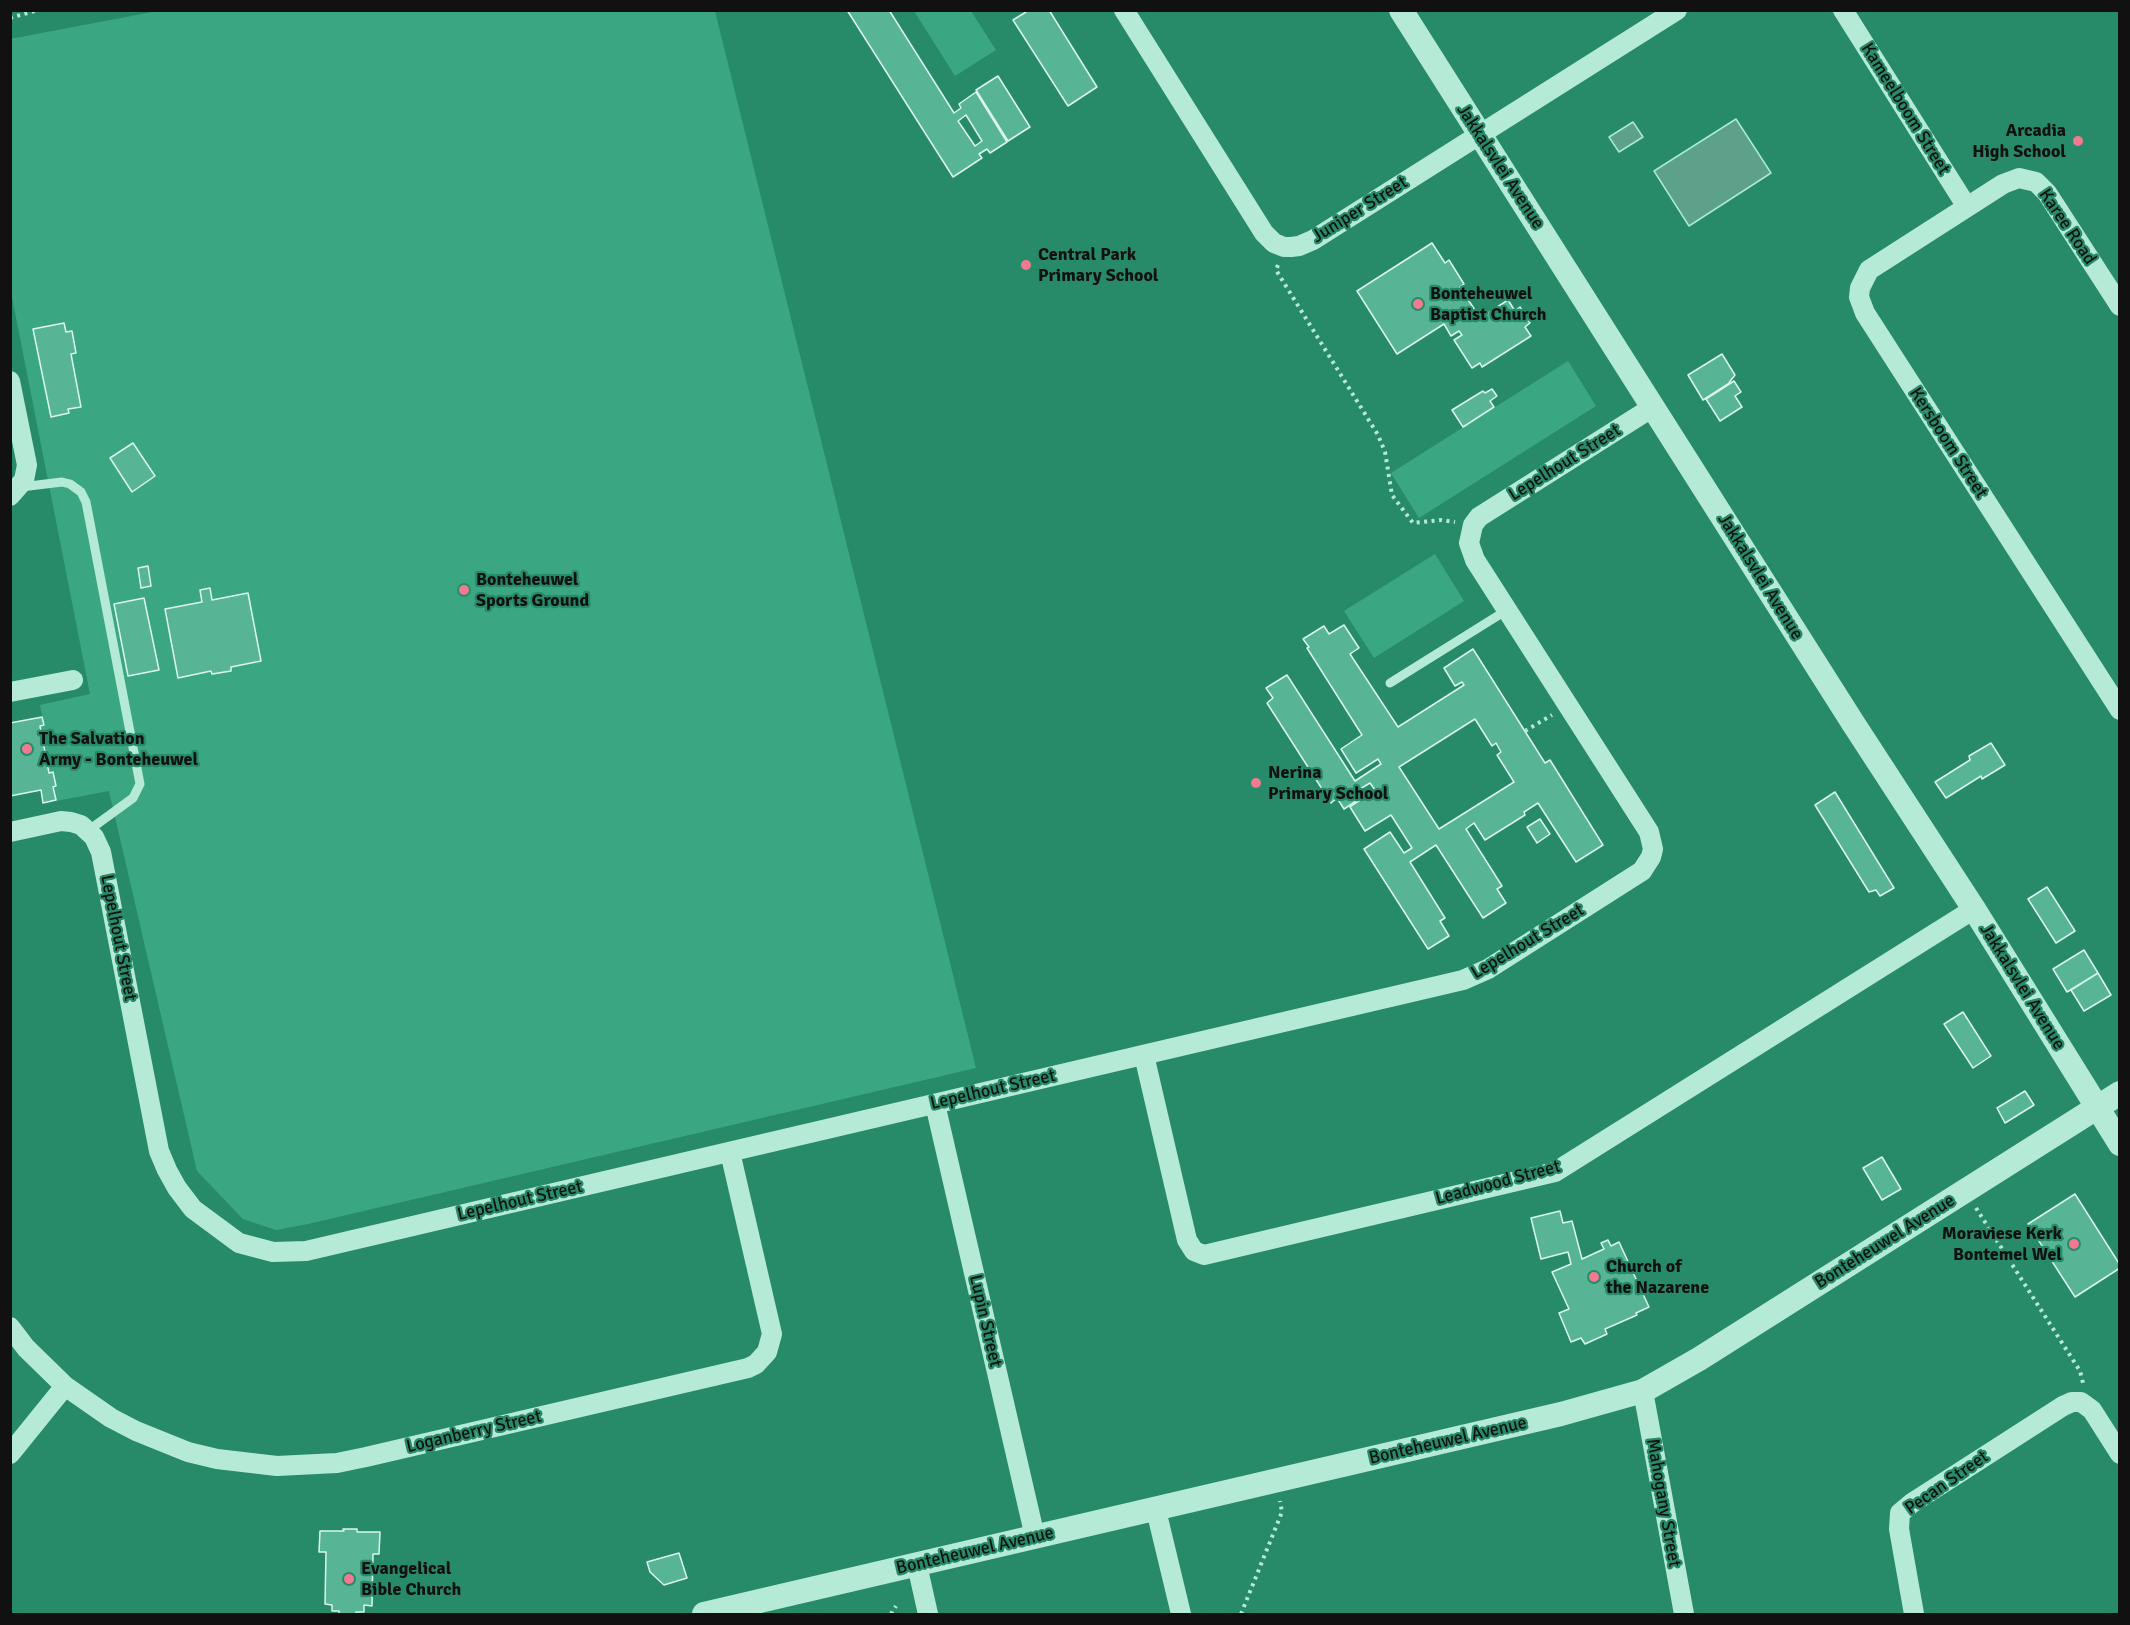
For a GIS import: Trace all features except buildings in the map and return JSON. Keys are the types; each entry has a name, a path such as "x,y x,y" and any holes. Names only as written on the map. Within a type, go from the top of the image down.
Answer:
{"street":[{"path":"1124,10 1264,233 1274,243 1284,247"},
{"name":"Jakkalsvlei Avenue","path":"1401,10 1853,723 1974,909 2120,1144"},
{"name":"Kameelboom Street","path":"1842,10 1967,207"},
{"name":"Juniper Street","path":"1284,247 1306,244 1674,11"},
{"name":"Karee Road","path":"1967,207 2010,180 2019,178 2036,182 2047,193 2120,306"},
{"name":"Kersboom Street","path":"1967,207 1869,270 1860,288 1861,305 2120,710"},
{"path":"10,381 27,465 26,472 15,491"},
{"name":"Lepelhout Street","path":"88,830 99,844 101,852 159,1151 177,1188 193,1209 239,1243 273,1252 306,1251 1472,977 1642,871 1653,849 1649,832 1471,552 1469,543 1473,525 1487,512 1653,408"},
{"path":"10,692 73,680"},
{"path":"10,832 61,821 81,825 88,830"},
{"name":"Leadwood Street","path":"1144,1055 1187,1240 1194,1251 1204,1255 1555,1172 1974,909"},
{"name":"Bonteheuwel Avenue","path":"704,1614 1561,1414 1643,1391 1699,1359 2120,1093"},
{"name":"Lupin Street","path":"934,1104 1035,1537"},
{"name":"Loganberry Street","path":"10,1327 26,1348 65,1386 120,1422 189,1452 247,1464 307,1466 366,1457 748,1368 756,1364 767,1352 772,1334 730,1152"},
{"path":"10,1454 65,1386"},
{"name":"Mahogany Street","path":"1643,1391 1684,1614"},
{"path":"2082,1395 2120,1454"},
{"name":"Pecan Street","path":"1914,1614 1899,1529 1900,1513 2082,1395"},
{"path":"1156,1510 1181,1614"},
{"path":"917,1565 928,1614"}],"lane":[{"path":"15,491 62,482 70,484 81,492 88,514 140,784 133,798 88,830"},
{"path":"1390,683 1507,610"}],"path":[{"path":"10,18 38,10"},
{"path":"1284,247 1276,270 1378,435 1385,452 1392,495 1413,523 1441,520 1473,525"},
{"path":"1525,731 1568,705"},
{"path":"1974,1205 2080,1371 2082,1395"},
{"path":"1241,1614 1282,1512 1279,1500"},
{"path":"891,1614 896,1606"}],"shaded area":[{"name":"Bonteheuwel Sports Ground","path":"163,10 715,11 976,1068 276,1230 243,1219 197,1171 109,791 56,801 53,772 49,773 40,726 44,725 40,705 90,694 11,292 10,39"},
{"path":"914,11 971,11 996,50 955,76"},
{"path":"1736,119 1771,173 1689,226 1654,171"},
{"path":"1633,122 1643,137 1619,152 1609,137"},
{"path":"1568,361 1596,406 1419,518 1391,473"},
{"path":"1435,554 1464,601 1374,658 1344,611"}],"place":[{"name":"Arcadia High School","path":"2078,141"},
{"name":"Central Park Primary School","path":"1026,265"},
{"name":"Bonteheuwel Baptist Church","path":"1418,304"},
{"name":"Bonteheuwel Sports Ground","path":"464,590"},
{"name":"The Salvation Army - Bonteheuwel","path":"27,749"},
{"name":"Nerina Primary School","path":"1256,783"},
{"name":"Moraviese Kerk Bontemel Wel","path":"2074,1244"},
{"name":"Church of the Nazarene","path":"1594,1277"},
{"name":"Evangelical Bible Church","path":"349,1579"}]}
